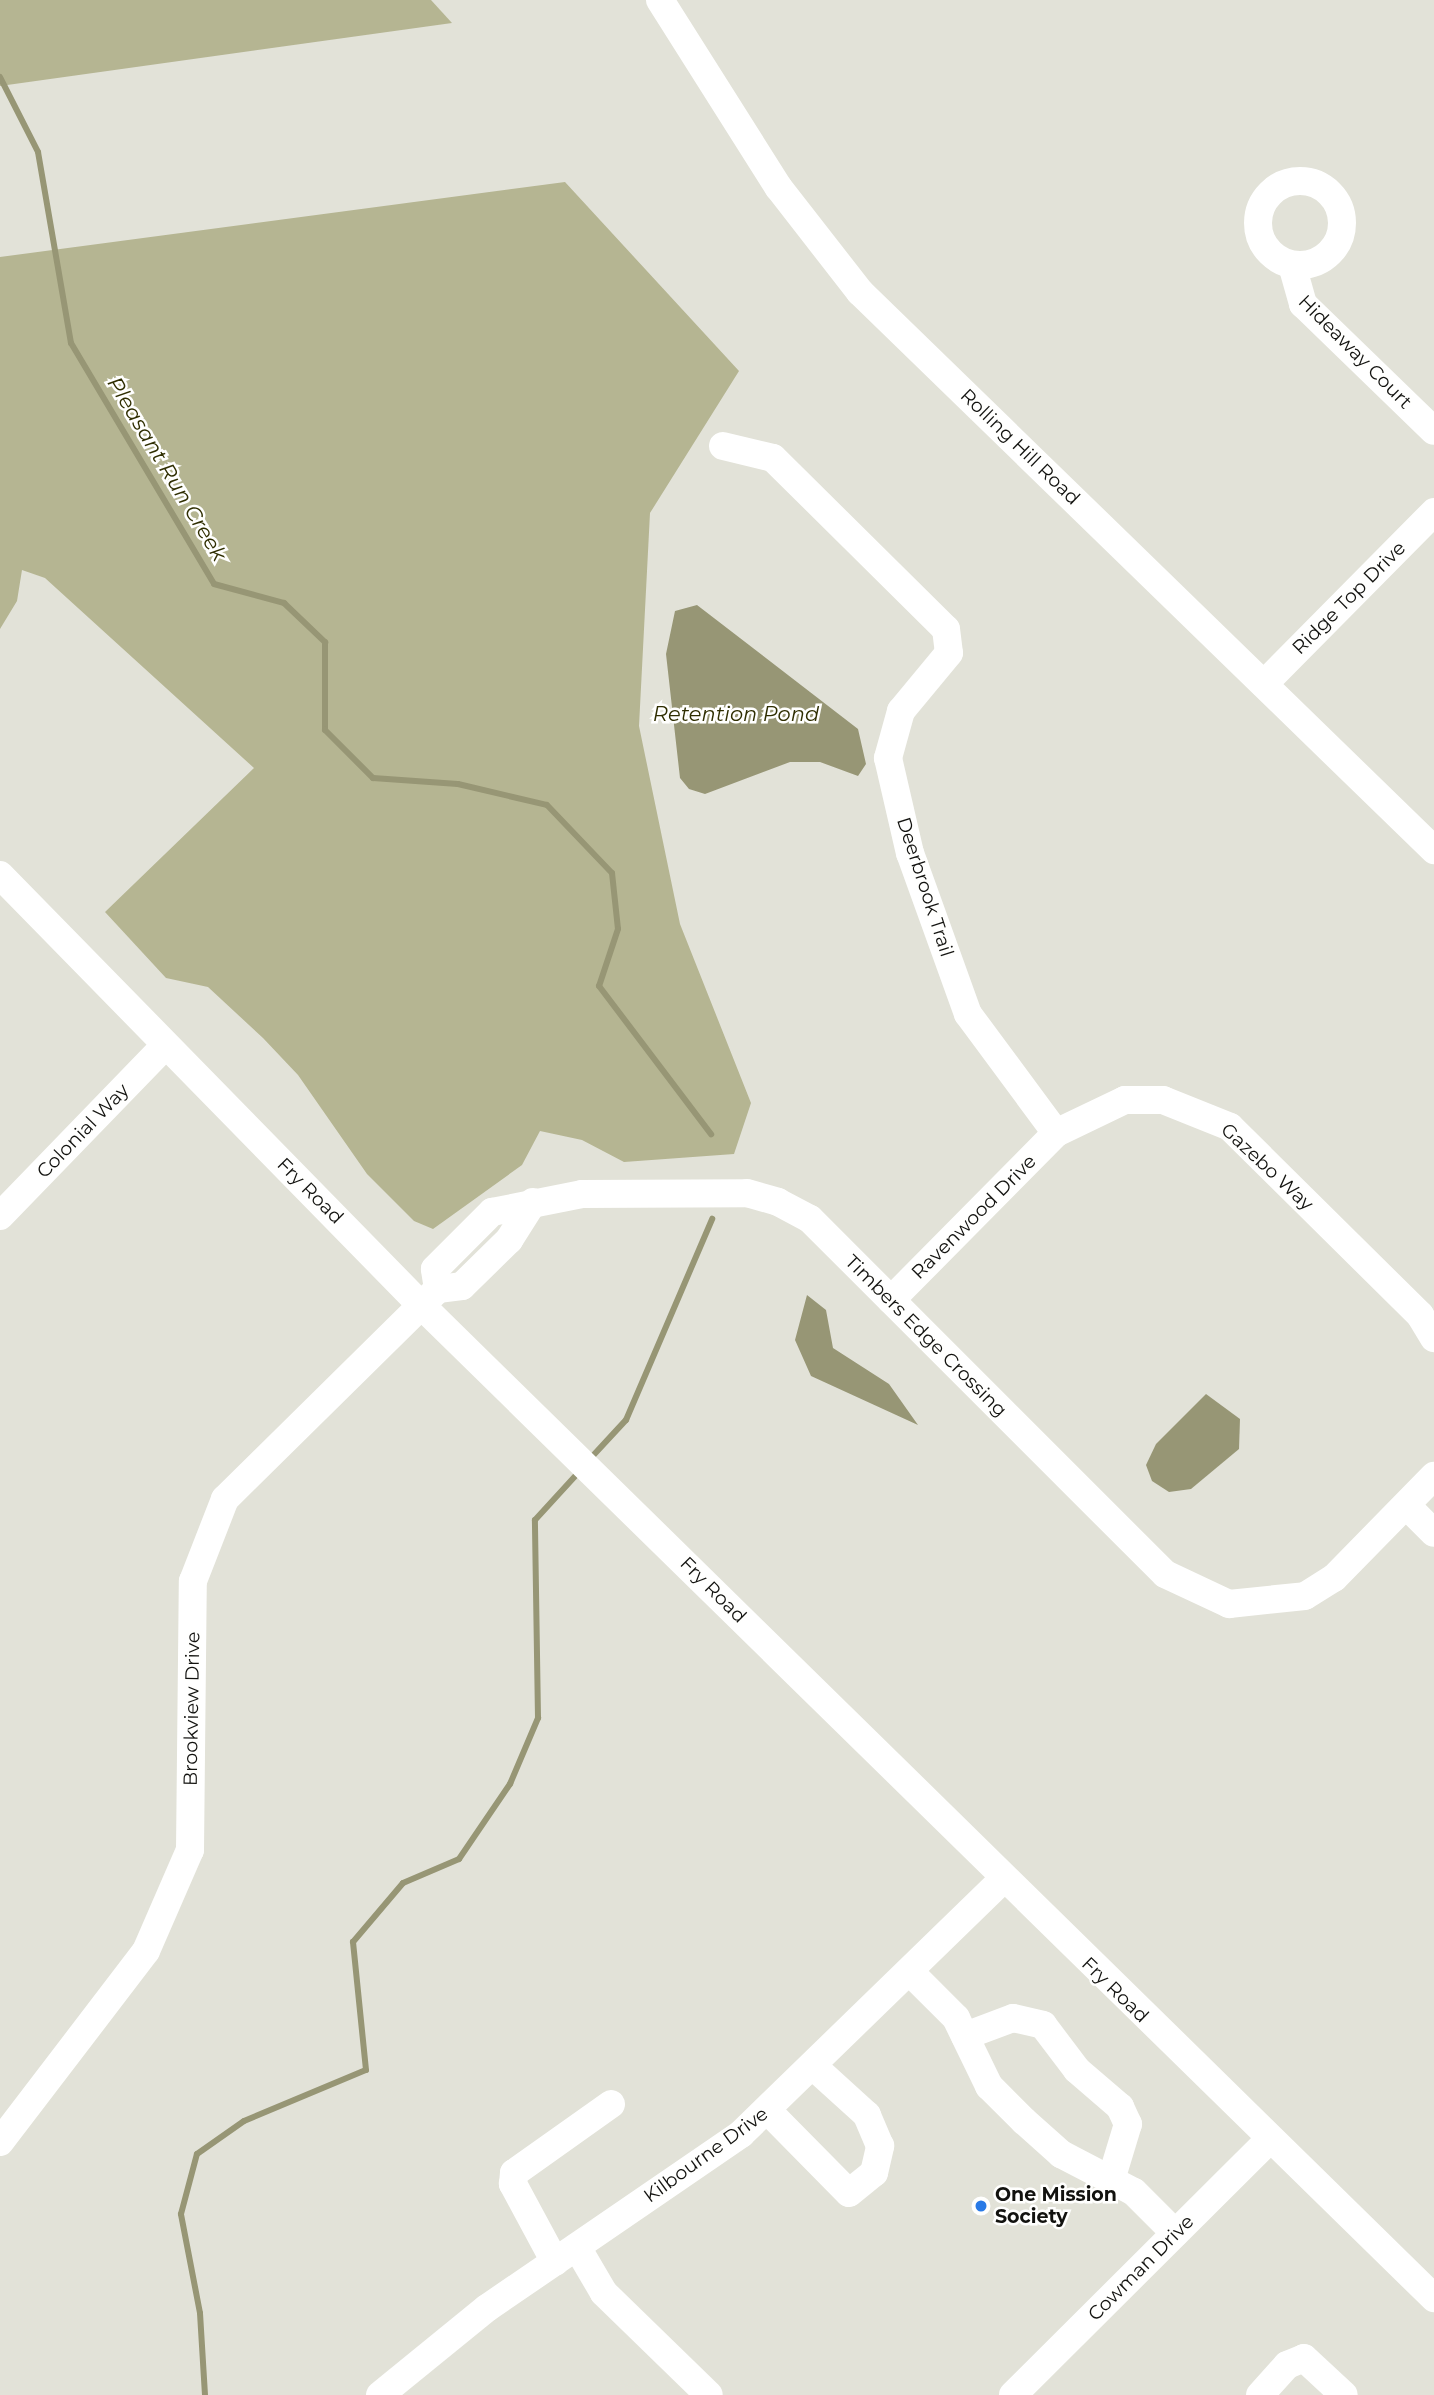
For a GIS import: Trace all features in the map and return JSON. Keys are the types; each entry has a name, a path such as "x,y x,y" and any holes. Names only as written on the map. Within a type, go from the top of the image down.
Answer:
{"street":[{"name":"Rolling Hill Road","path":"660,0 779,188 838,268 1434,849"},
{"name":"Hideaway Court","path":"1292,265 1303,304 1434,431"},
{"name":"Deerbrook Trail","path":"723,446 774,458 946,629 948,653 901,711 892,734 888,758 910,853 968,1014 1056,1133"},
{"name":"Ridge Top Drive","path":"1264,684 1434,512"},
{"name":"Fry Road","path":"0,875 166,1045 430,1297 548,1423 1002,1880 1434,2298"},
{"name":"Colonial Way","path":"0,1216 166,1045"},
{"name":"Gazebo Way","path":"1056,1133 1125,1100 1163,1100 1199,1110 1230,1127 1420,1315 1434,1338"},
{"name":"Ravenwood Drive","path":"891,1300 1056,1133"},
{"name":"Timbers Edge Crossing","path":"430,1297 462,1286 509,1240 533,1202 582,1194 747,1193 810,1219 1165,1574 1229,1604 1267,1605 1304,1597 1334,1578 1407,1506"},
{"name":"Brookview Drive","path":"0,2143 146,1951 190,1850 193,1581 225,1499 430,1297"},
{"path":"1434,1476 1407,1506 1434,1533"},
{"name":"Kilbourne Drive","path":"380,2395 476,2315 566,2255 768,2111 1002,1880"},
{"path":"910,1972 956,2018 989,2086 1024,2121 1061,2154 1134,2192 1175,2233"},
{"path":"965,2036 1013,2018 1043,2025 1077,2070 1120,2107 1128,2124 1111,2180"},
{"path":"768,2111 849,2193 874,2173 880,2146 867,2115 814,2067"},
{"path":"611,2104 514,2173 513,2183 566,2255 709,2395"},
{"name":"Cowman Drive","path":"1013,2395 1269,2140"},
{"path":"1260,2395 1287,2365 1304,2358 1344,2395"}],"green space":[{"path":"0,0 431,0 452,23 0,86"},
{"path":"565,182 739,371 650,513 639,726 680,924 751,1103 734,1154 624,1162 582,1140 540,1131 522,1165 433,1229 414,1221 367,1174 298,1075 263,1038 208,987 166,978 105,912 254,768 45,578 22,570 17,601 0,629 0,257"}],"water":[{"name":"Retention Pond","path":"697,605 858,729 866,764 858,776 820,762 790,762 705,794 689,789 680,778 666,654 675,611"},
{"path":"807,1295 826,1310 833,1348 889,1384 918,1425 811,1376 795,1340"},
{"path":"1206,1394 1240,1419 1239,1449 1191,1489 1169,1492 1152,1481 1146,1465 1156,1444"}],"waterway":[{"name":"Pleasant Run Creek","path":"0,77 38,152 71,343 214,584 284,603 325,642 325,730 373,778 458,784 547,805 612,873 618,929 599,986 711,1134"},
{"name":"Pleasant Run Creek","path":"588,1461 626,1420 712,1219"},
{"name":"Pleasant Run Creek","path":"205,2395 200,2313 181,2214 197,2154 244,2121 366,2070 353,1942 403,1883 459,1859 510,1784 538,1718 535,1520 579,1472"}],"place":[{"name":"One Mission Society","path":"981,2206"}]}
